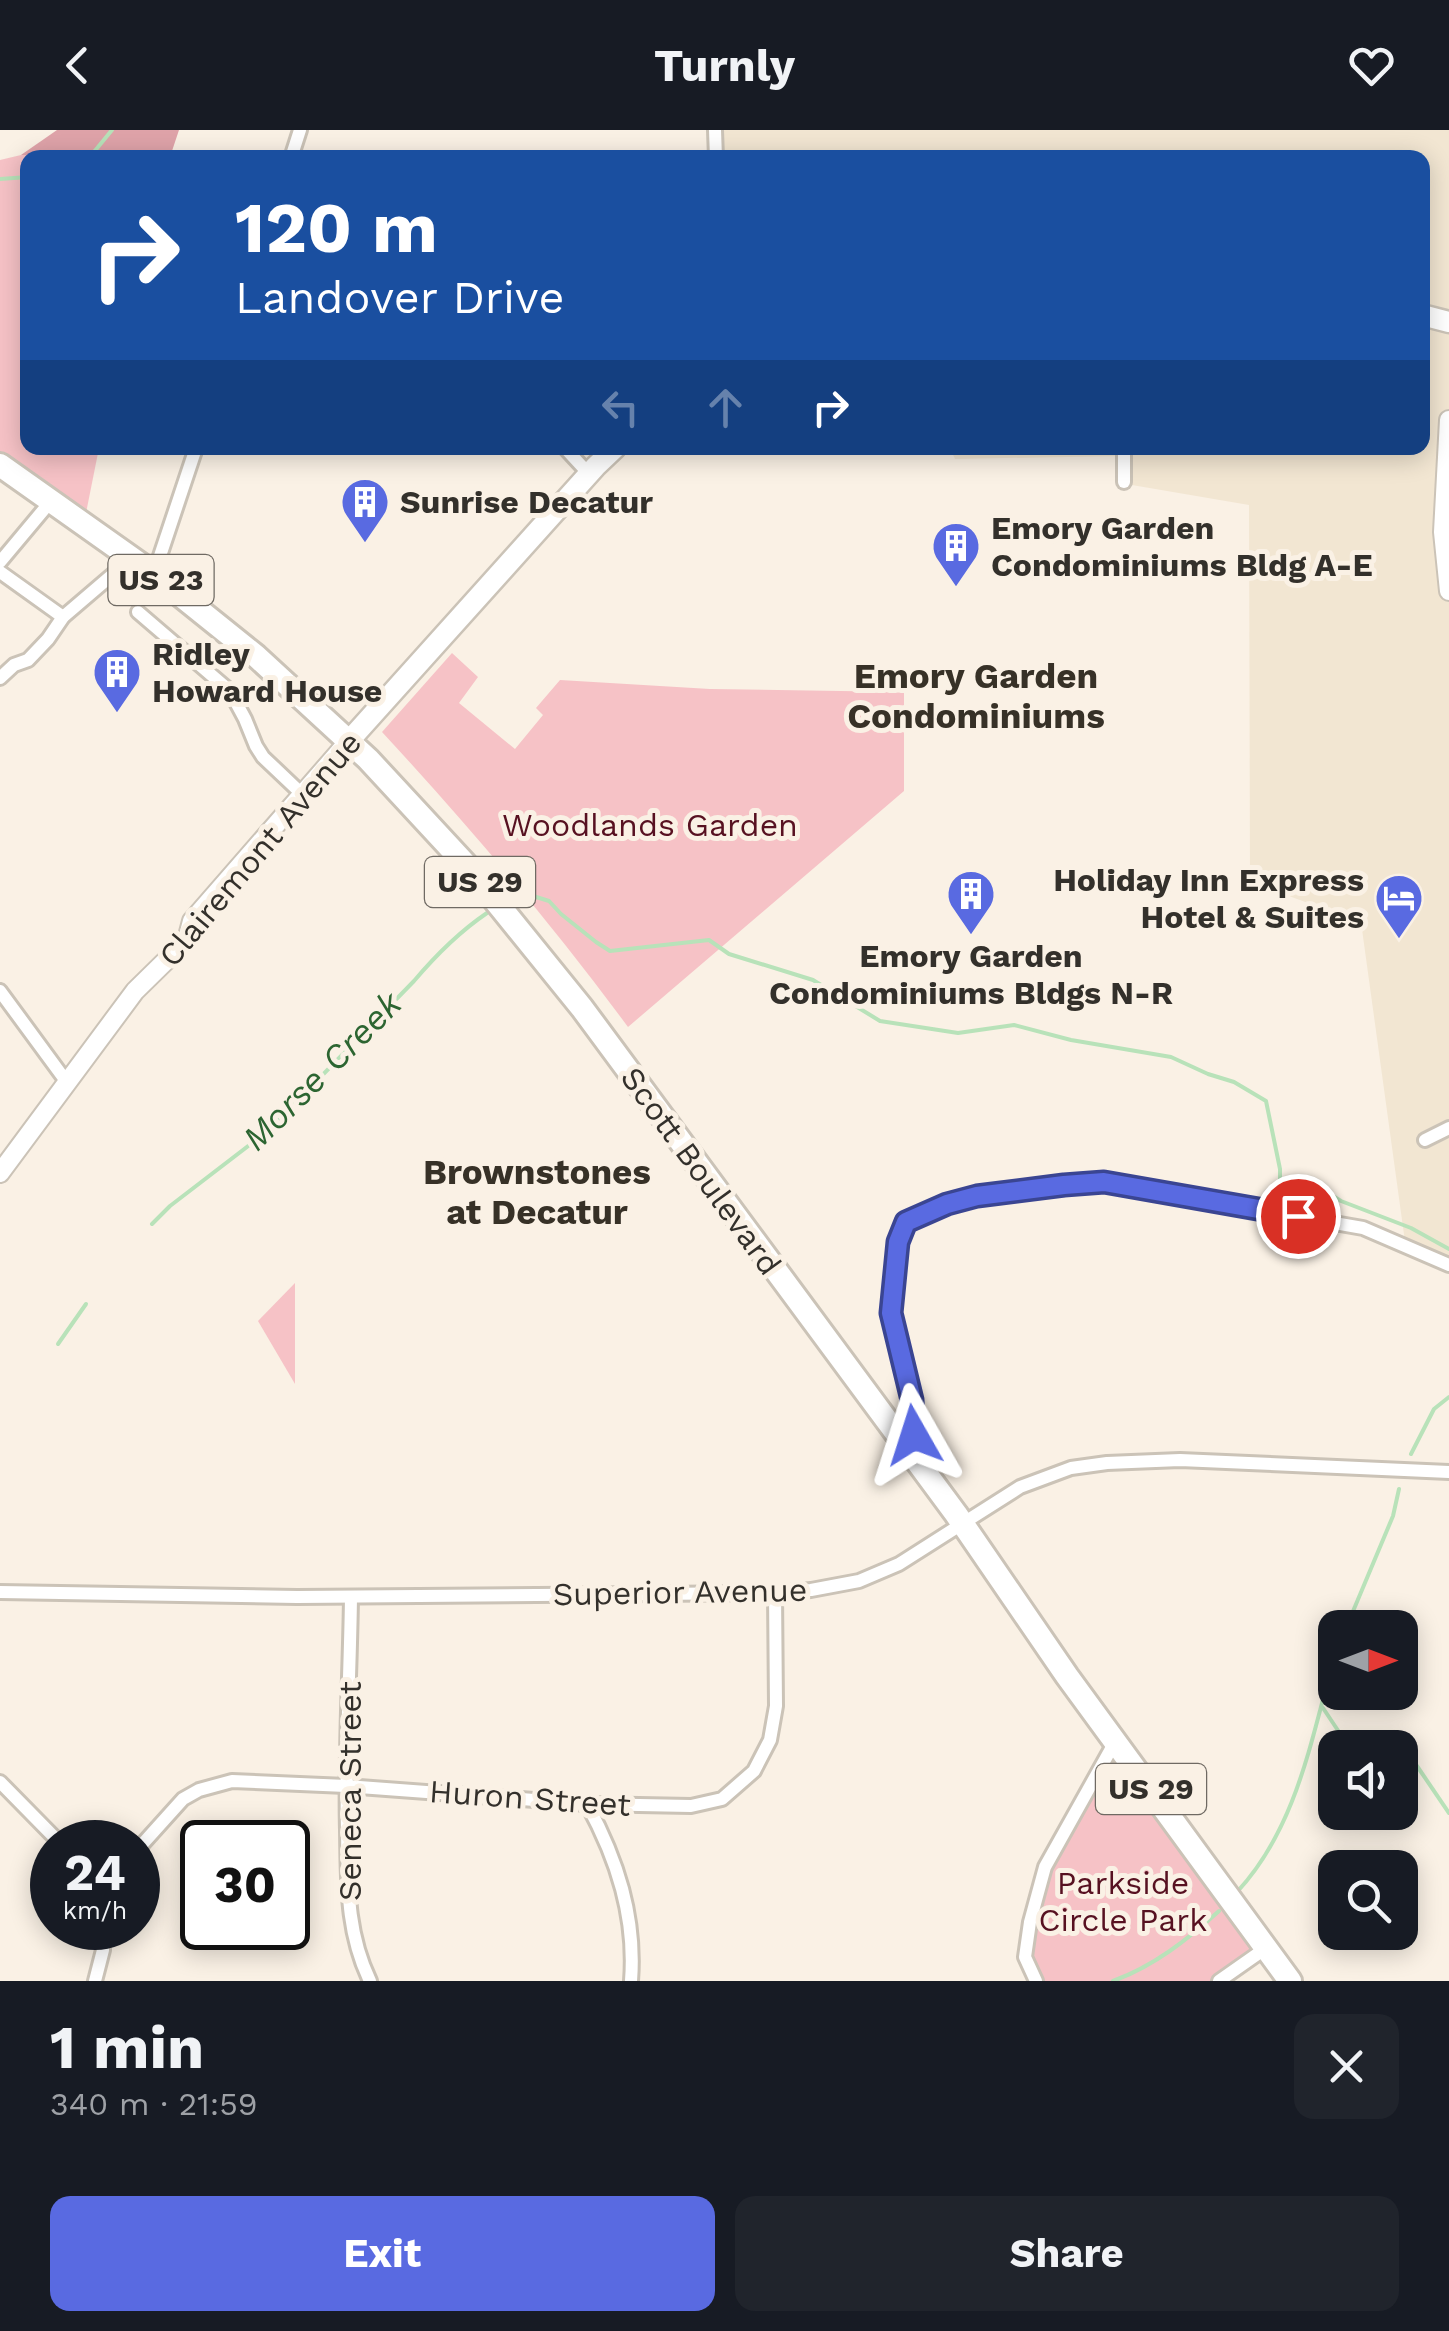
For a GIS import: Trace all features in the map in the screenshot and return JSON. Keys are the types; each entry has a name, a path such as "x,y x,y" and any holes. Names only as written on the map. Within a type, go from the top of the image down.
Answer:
{"highway":[{"name":"Scott Boulevard","path":"0,465 154,574 256,656 368,758 468,867 582,1008 962,1524 1067,1676 1290,1981"}],"main road":[{"path":"1449,420 1443,532 1449,590"},
{"name":"Clairemont Avenue","path":"0,1173 136,991 187,940 192,922 348,742 608,455"}],"street":[{"path":"154,574 194,455"},
{"path":"571,455 589,474"},
{"path":"1124,455 1124,482"},
{"path":"0,562 51,501"},
{"path":"0,678 28,660 63,616 132,558"},
{"path":"0,572 63,616"},
{"path":"138,612 230,691 263,758 302,794"},
{"path":"0,991 66,1081"},
{"path":"1424,1140 1449,1128"},
{"path":"912,1456 912,1400 891,1313 898,1242 906,1222 947,1204 977,1196 1104,1182 1362,1228 1449,1265"},
{"name":"Superior Avenue","path":"0,1592 351,1597 776,1593 859,1581 899,1564 1020,1487 1071,1468 1180,1460 1449,1472"},
{"name":"Huron Street","path":"160,1825 198,1790 232,1781 587,1804 691,1806 722,1798 754,1771 770,1740 776,1706 776,1593"},
{"name":"Seneca Street","path":"351,1597 346,1786 348,1891 354,1942 370,1981"},
{"path":"1036,1981 1025,1957 1045,1868 1116,1740"},
{"path":"0,1782 38,1820"},
{"path":"587,1804 616,1865 628,1908 634,1952 632,1981"},
{"path":"1219,1981 1266,1948"},
{"path":"96,1981 102,1950"}],"shaded area":[{"path":"57,130 179,130 172,150 28,150"},
{"path":"711,130 1449,130 1449,1273 1406,1249 1361,922 1250,882 1249,505 1126,484 1120,456 955,459 953,455 1430,455 1430,150 712,150"}],"green space":[{"path":"20,155 20,455 98,455 85,518 0,463 0,160"},
{"name":"Woodlands Garden","path":"452,653 478,677 459,703 515,749 543,715 536,708 560,680 710,689 904,692 904,791 628,1027 510,876 382,732"},
{"path":"295,1283 295,1384 258,1321"},
{"name":"Parkside Circle Park","path":"1115,1750 1260,1960 1220,1981 1041,1981 1030,1950 1045,1880 1072,1814"}],"waterway":[{"path":"96,150 112,130"},
{"path":"0,179 20,178"},
{"name":"Morse Creek","path":"533,896 549,901 610,951 709,940 729,954 813,980 880,1021 958,1033 1014,1025 1071,1040 1171,1057 1234,1082 1266,1101 1280,1184 1328,1193 1411,1228 1449,1249"},
{"name":"Morse Creek","path":"152,1224 269,1130 439,953 487,913"},
{"path":"58,1344 86,1304"},
{"path":"1411,1454 1434,1409 1449,1397"},
{"path":"1354,1610 1393,1516 1399,1489"},
{"path":"1237,1892 1275,1839 1300,1780 1320,1710"},
{"path":"1324,1710 1338,1730"},
{"path":"1418,1767 1449,1813"},
{"path":"1113,1981 1169,1951 1219,1911"}],"place":[{"name":"Sunrise Decatur","path":"365,544"},
{"name":"Emory Garden Condominiums Bldg A-E","path":"956,588"},
{"name":"Ridley Howard House","path":"117,714"},
{"name":"Emory Garden Condominiums Bldgs N-R","path":"971,936"},
{"name":"Holiday Inn Express Hotel & Suites","path":"1399,940"}],"district":[{"name":"Emory Garden Condominiums","path":"976,696"},
{"name":"Brownstones at Decatur","path":"537,1192"}],"route":[{"path":"914,1435 912,1400 891,1313 898,1242 906,1222 977,1196 1104,1182 1298,1216"}]}
